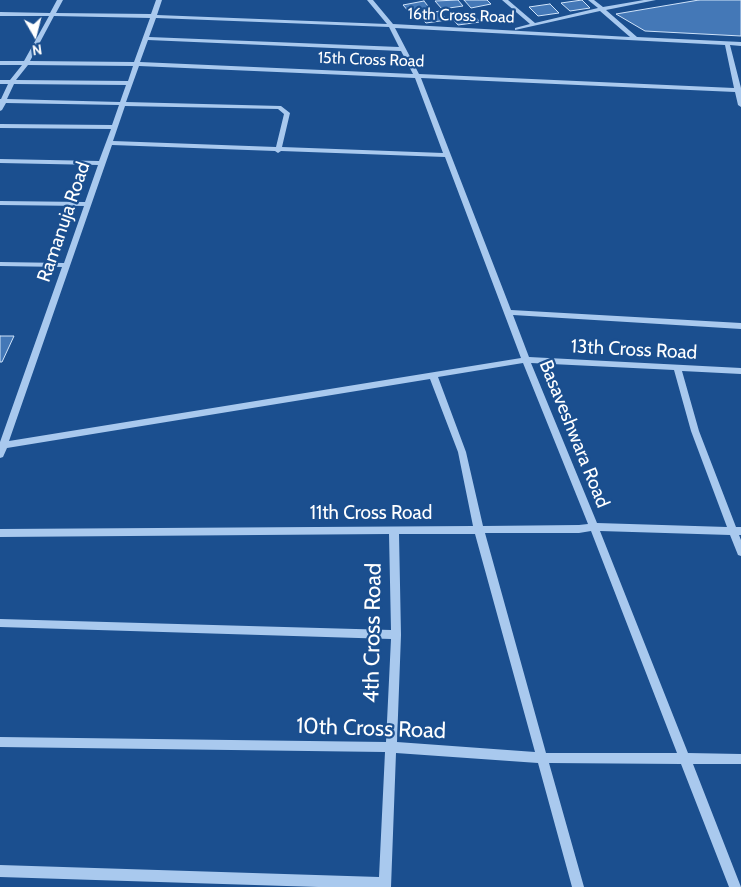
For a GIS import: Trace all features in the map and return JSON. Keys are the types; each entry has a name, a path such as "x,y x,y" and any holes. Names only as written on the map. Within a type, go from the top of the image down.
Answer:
{"street":[{"path":"0,109 12,82 14,82 26,63 60,0"},
{"name":"Ramanuja Road","path":"0,455 159,0"},
{"name":"Basaveshwara Road","path":"370,0 392,27 417,76 507,312 686,758 735,887"},
{"path":"505,0 534,26"},
{"path":"591,0 635,38"},
{"path":"505,32 602,9 653,0"},
{"name":"16th Cross Road","path":"0,14 153,16 318,22 741,44"},
{"path":"145,38 403,49"},
{"path":"728,43 741,105"},
{"name":"15th Cross Road","path":"0,63 136,64 739,90"},
{"path":"0,82 130,83"},
{"path":"2,101 124,102 279,107 287,113 278,151"},
{"path":"0,126 114,126"},
{"path":"109,143 278,151 446,155"},
{"path":"0,161 102,163"},
{"path":"0,203 88,204"},
{"path":"0,264 66,265"},
{"path":"507,312 741,326"},
{"name":"13th Cross Road","path":"3,445 526,360 741,371"},
{"path":"677,368 695,431 737,531 741,552"},
{"path":"433,376 462,452 479,530 578,887"},
{"name":"11th Cross Road","path":"0,533 579,529 592,527 737,531"},
{"name":"4th Cross Road","path":"385,885 396,635 394,530"},
{"path":"0,622 396,635"},
{"name":"10th Cross Road","path":"0,742 390,747 542,758 741,759"},
{"path":"0,871 385,885"}],"building":[{"path":"458,0 463,6 442,9 435,1"},
{"path":"464,0 487,0 491,4 471,8"},
{"path":"582,0 590,8 570,11 561,3"},
{"path":"699,0 741,0 741,36 645,31 616,14"},
{"path":"424,1 431,10 410,13 403,5"},
{"path":"550,4 559,13 538,16 529,7"},
{"path":"440,11 447,20 426,23 418,15"},
{"path":"472,13 480,22 458,25 451,17"},
{"path":"0,336 14,336 2,362 0,362"}]}
